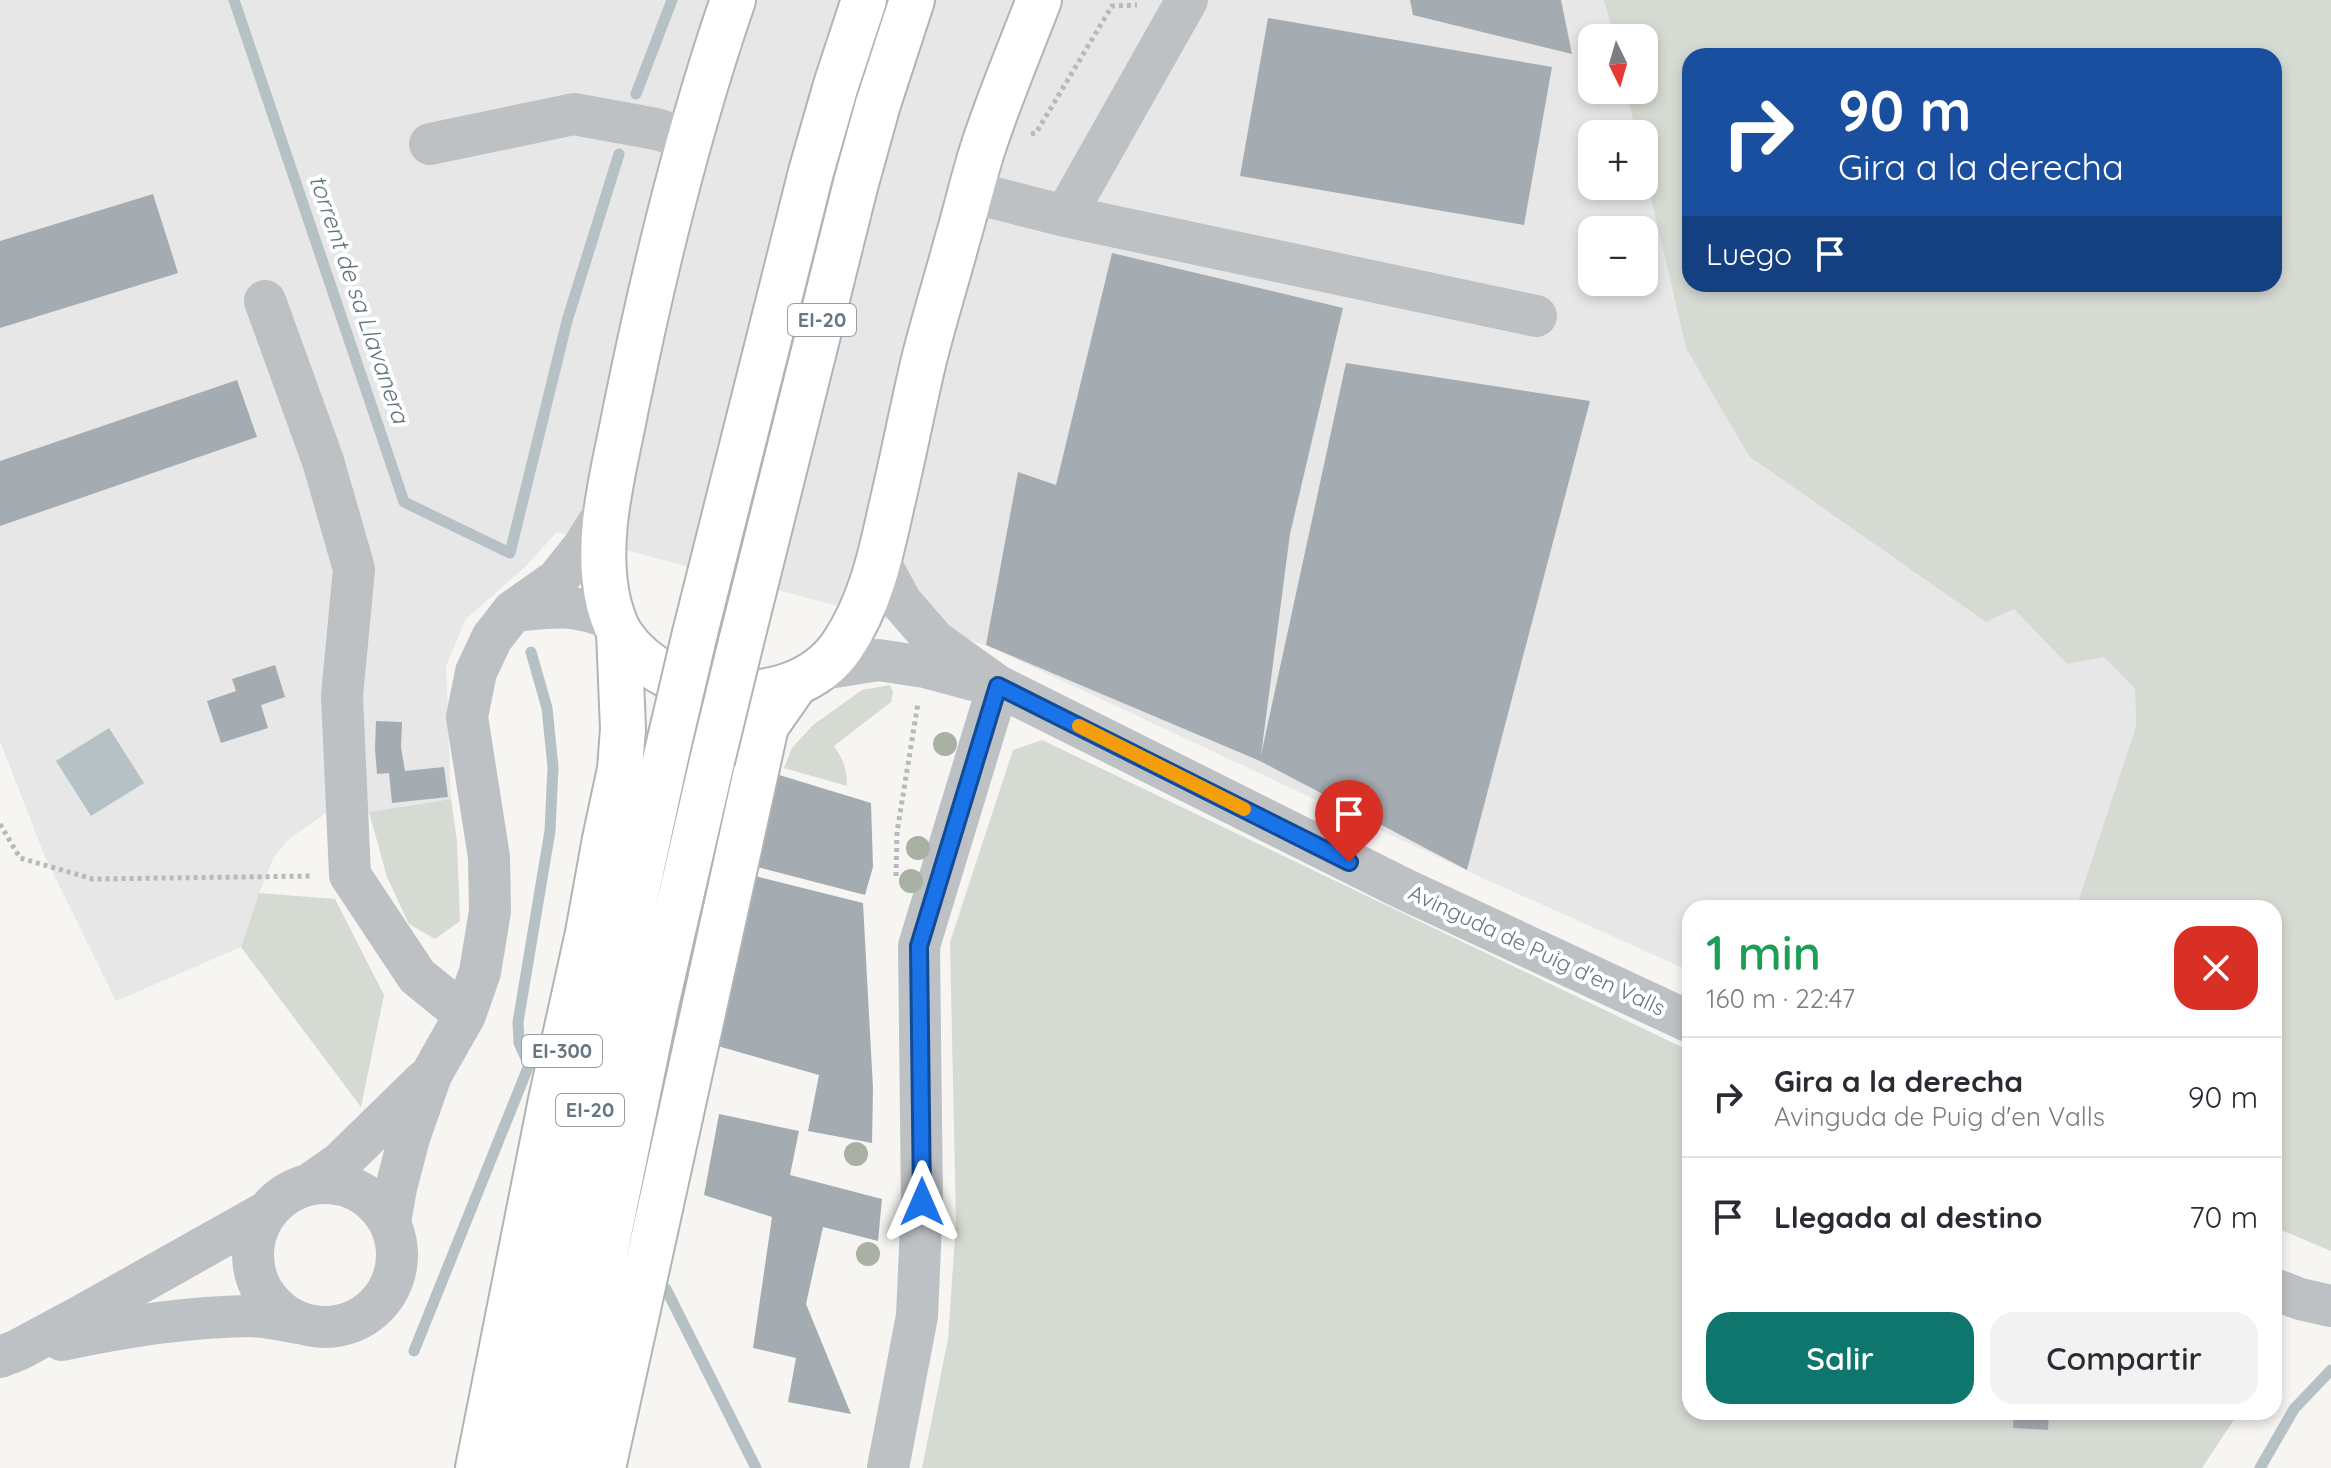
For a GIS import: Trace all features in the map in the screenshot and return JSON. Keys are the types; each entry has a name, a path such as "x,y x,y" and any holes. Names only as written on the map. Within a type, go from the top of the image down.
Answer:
{"main road":[{"name":"EI-300","path":"478,1468 547,1115 588,933 620,769 623,729 616,626 604,574 606,511 648,302 689,139 733,0"},
{"name":"EI-20","path":"518,1468 610,1011 695,633 811,172 864,0"},
{"name":"EI-20","path":"561,1468 656,1005 712,761 856,183 912,0"},
{"path":"603,1468 766,726 809,676 840,649 863,612 880,563 924,362 971,192 985,144 1039,0"},
{"name":"EI-300","path":"616,626 646,662 680,681 714,690 743,693 769,690 809,676"}],"street":[{"path":"1065,216 1187,0"},
{"path":"430,144 574,114 656,129 689,139"},
{"path":"971,192 1065,216 1536,316"},
{"path":"265,301 323,461 354,569 342,696 350,875 417,976 465,1015"},
{"path":"390,1222 409,1138 431,1075 465,1015 480,972 490,911 489,857 467,717 476,672 492,638 513,611 557,580 606,511"},
{"name":"Avinguda de Puig d'en Valls","path":"880,563 901,602 935,641 998,686 1404,889 1682,1018"},
{"path":"513,611 571,606 594,611 616,626"},
{"name":"Avinguda de Puig d'en Valls","path":"809,676 878,660 925,667 998,686"},
{"path":"888,1468 917,1316 922,1202 919,946 998,686"},
{"path":"298,1323 268,1300 258,1284 253,1246 258,1228 280,1199 310,1184 340,1163 431,1075"},
{"path":"9,1354 90,1334 180,1321 251,1316 320,1328 342,1326 362,1318 379,1304 391,1285 397,1265 397,1243 390,1222 365,1194 348,1186 310,1184"},
{"path":"9,1354 268,1211"},
{"path":"2282,1291 2331,1306"}],"path":[{"path":"985,144 1036,133 1112,6 1140,4"},
{"path":"0,824 20,858 93,879 350,875"}],"shaded area":[{"path":"0,0 1604,0 1610,24 1578,24 1578,104 1629,104 1633,120 1578,120 1578,200 1651,200 1655,216 1578,216 1578,296 1658,296 1658,228 1686,348 2014,609 2067,664 2104,657 2135,689 2136,725 2079,900 1682,900 1682,967 1485,879 986,645 557,532 526,566 466,619 446,666 451,799 369,812 325,814 289,839 274,857 241,947 116,1001 45,857 0,741"},
{"path":"1604,0 2331,0 2331,1251 2282,1230 2282,900 2079,900 2136,726 2135,689 2104,657 2067,664 2014,609 1986,622 1749,456 1686,348 1658,228 1658,216 1655,216 1651,200 1658,200 1658,120 1633,120 1629,104 1658,104 1658,24 1610,24"},
{"path":"890,685 893,692 891,702 834,746 844,764 847,786 784,768 792,748 813,725 862,690"},
{"path":"109,728 144,783 91,816 56,761"},
{"path":"1042,740 1682,1047 1682,1420 2234,1420 2202,1468 922,1468 948,1339 956,1222 950,942 1013,750"},
{"path":"451,799 457,841 460,921 435,939 409,924 387,877 369,812"},
{"path":"259,893 335,899 384,995 361,1107 241,947"}],"building":[{"path":"1410,0 1561,0 1572,54 1413,15"},
{"path":"1268,18 1552,67 1524,225 1240,176"},
{"path":"153,194 178,273 0,328 0,241"},
{"path":"1112,253 1343,308 1290,534 1261,755 1346,363 1590,401 1467,870 1260,761 986,645 1018,472 1056,485"},
{"path":"237,380 257,437 0,526 0,461"},
{"path":"275,665 285,697 261,705 268,728 221,743 207,701 236,691 232,679"},
{"path":"376,721 402,722 401,747 405,771 444,767 448,797 392,803 389,773 377,774"},
{"path":"776,774 871,803 873,867 865,895 757,867"},
{"path":"751,875 863,903 873,1088 872,1143 808,1131 819,1075 714,1045 746,921"},
{"path":"719,1114 799,1131 790,1175 882,1199 878,1241 823,1227 806,1304 851,1414 788,1402 796,1358 753,1348 772,1217 704,1195"},
{"path":"2014,1420 2049,1420 2048,1430 2013,1428"}],"waterway":[{"name":"torrent de sa Llavanera","path":"234,0 404,502 510,553 567,321 619,154"},
{"path":"636,94 672,0"},
{"name":"torrent de sa Llavanera","path":"414,1351 529,1065 519,1043 518,1022 550,831 553,767 547,708 531,652"},
{"name":"torrent de sa Llavanera","path":"666,1289 756,1468"},
{"path":"2260,1468 2294,1409 2331,1370"}],"slow traffic":[{"path":"1079,726 1244,809"}],"route":[{"path":"922,1202 919,946 998,686 1349,862"}]}
